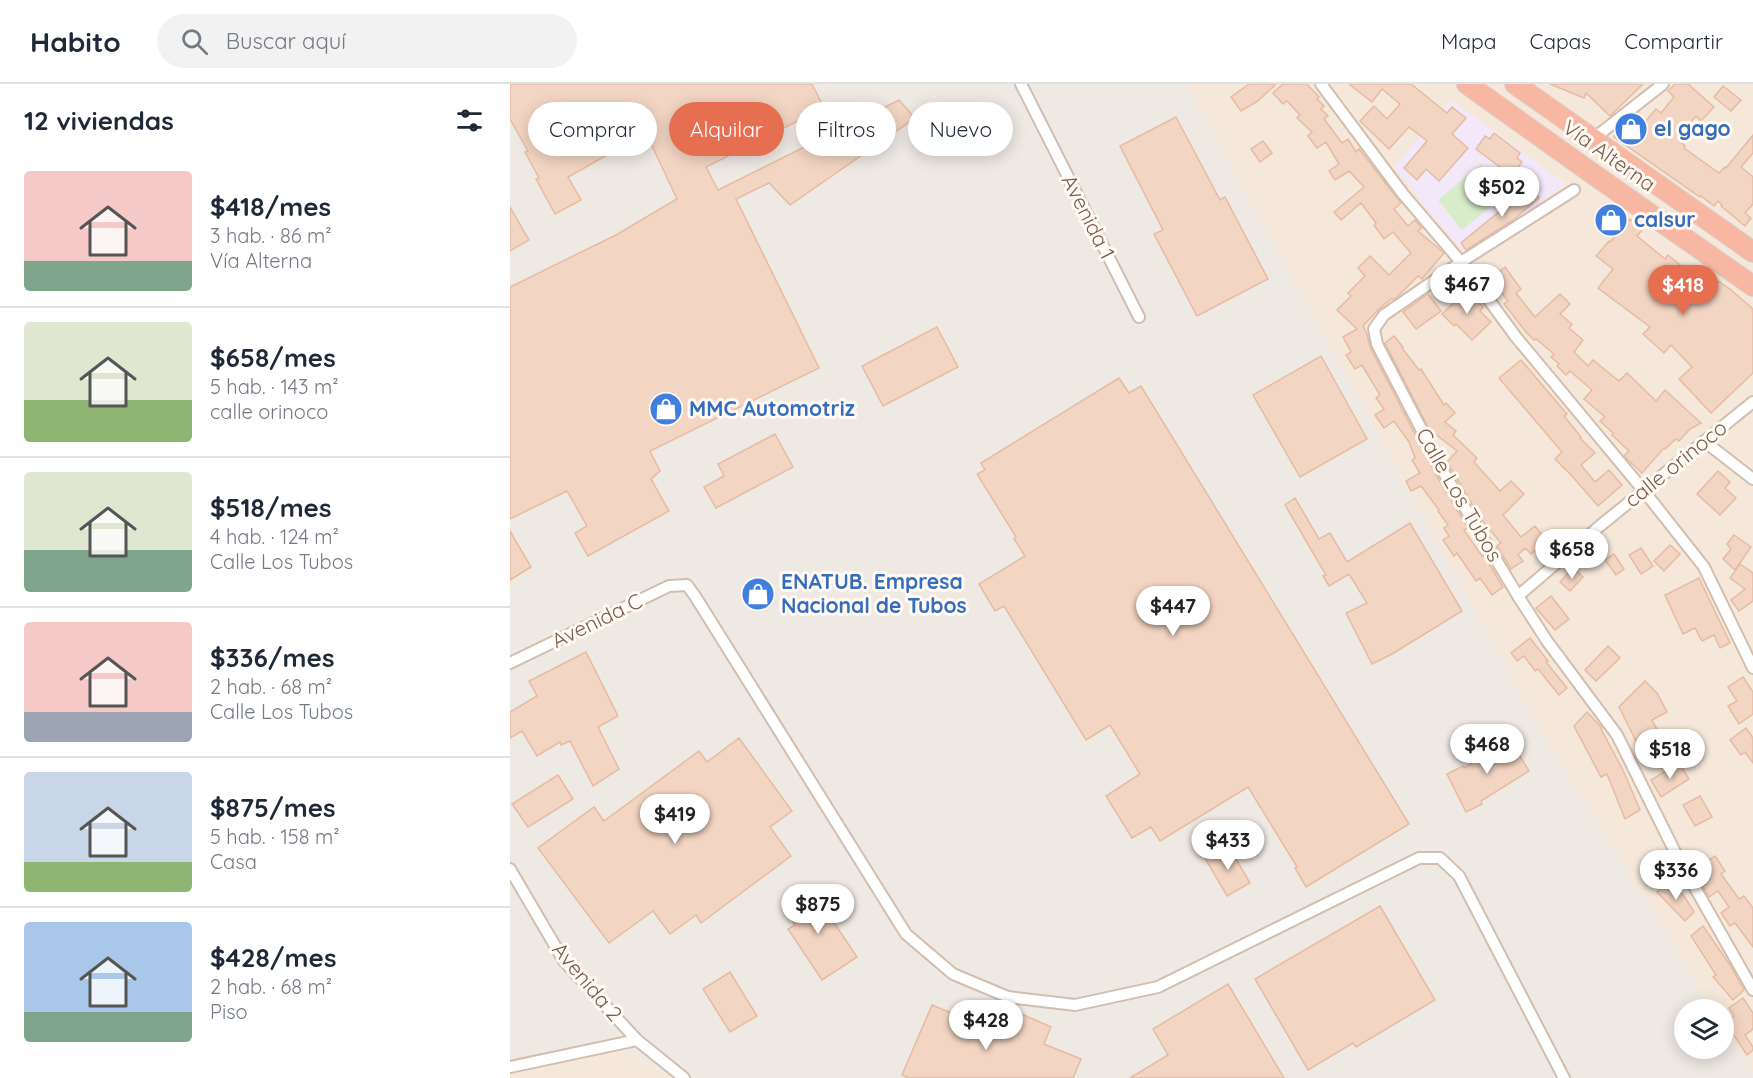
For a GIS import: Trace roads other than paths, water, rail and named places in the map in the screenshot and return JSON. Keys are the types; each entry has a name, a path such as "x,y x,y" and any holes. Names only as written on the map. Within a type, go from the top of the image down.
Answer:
{"highway":[{"name":"Vía Alterna","path":"1467,84 1753,286"},
{"name":"Vía Alterna","path":"1515,84 1753,252"}],"street":[{"name":"Avenida 1","path":"1021,84 1139,317"},
{"path":"1321,84 1403,194 1461,262 1515,337 1644,491 1704,567 1753,668"},
{"path":"1330,84 1342,112"},
{"path":"1593,139 1663,84"},
{"name":"Calle Los Tubos","path":"1574,190 1461,262 1384,315 1374,329 1377,344 1444,473 1518,596 1547,641 1617,735 1677,856 1753,990"},
{"name":"calle orinoco","path":"1518,596 1753,402"},
{"path":"1704,441 1753,479"},
{"name":"Avenida C","path":"510,663 669,586 687,585 906,934 953,974 1008,997 1075,1005 1158,987 1419,858 1440,858 1459,876 1564,1078"},
{"name":"Avenida 2","path":"510,869 564,961 637,1040 684,1078"},
{"path":"510,1067 637,1040"}],"place":[{"name":"el gago","path":"1631,129"},
{"name":"calsur","path":"1611,220"},
{"name":"MMC Automotriz","path":"666,409"},
{"name":"ENATUB. Empresa Nacional de Tubos","path":"758,594"}]}
